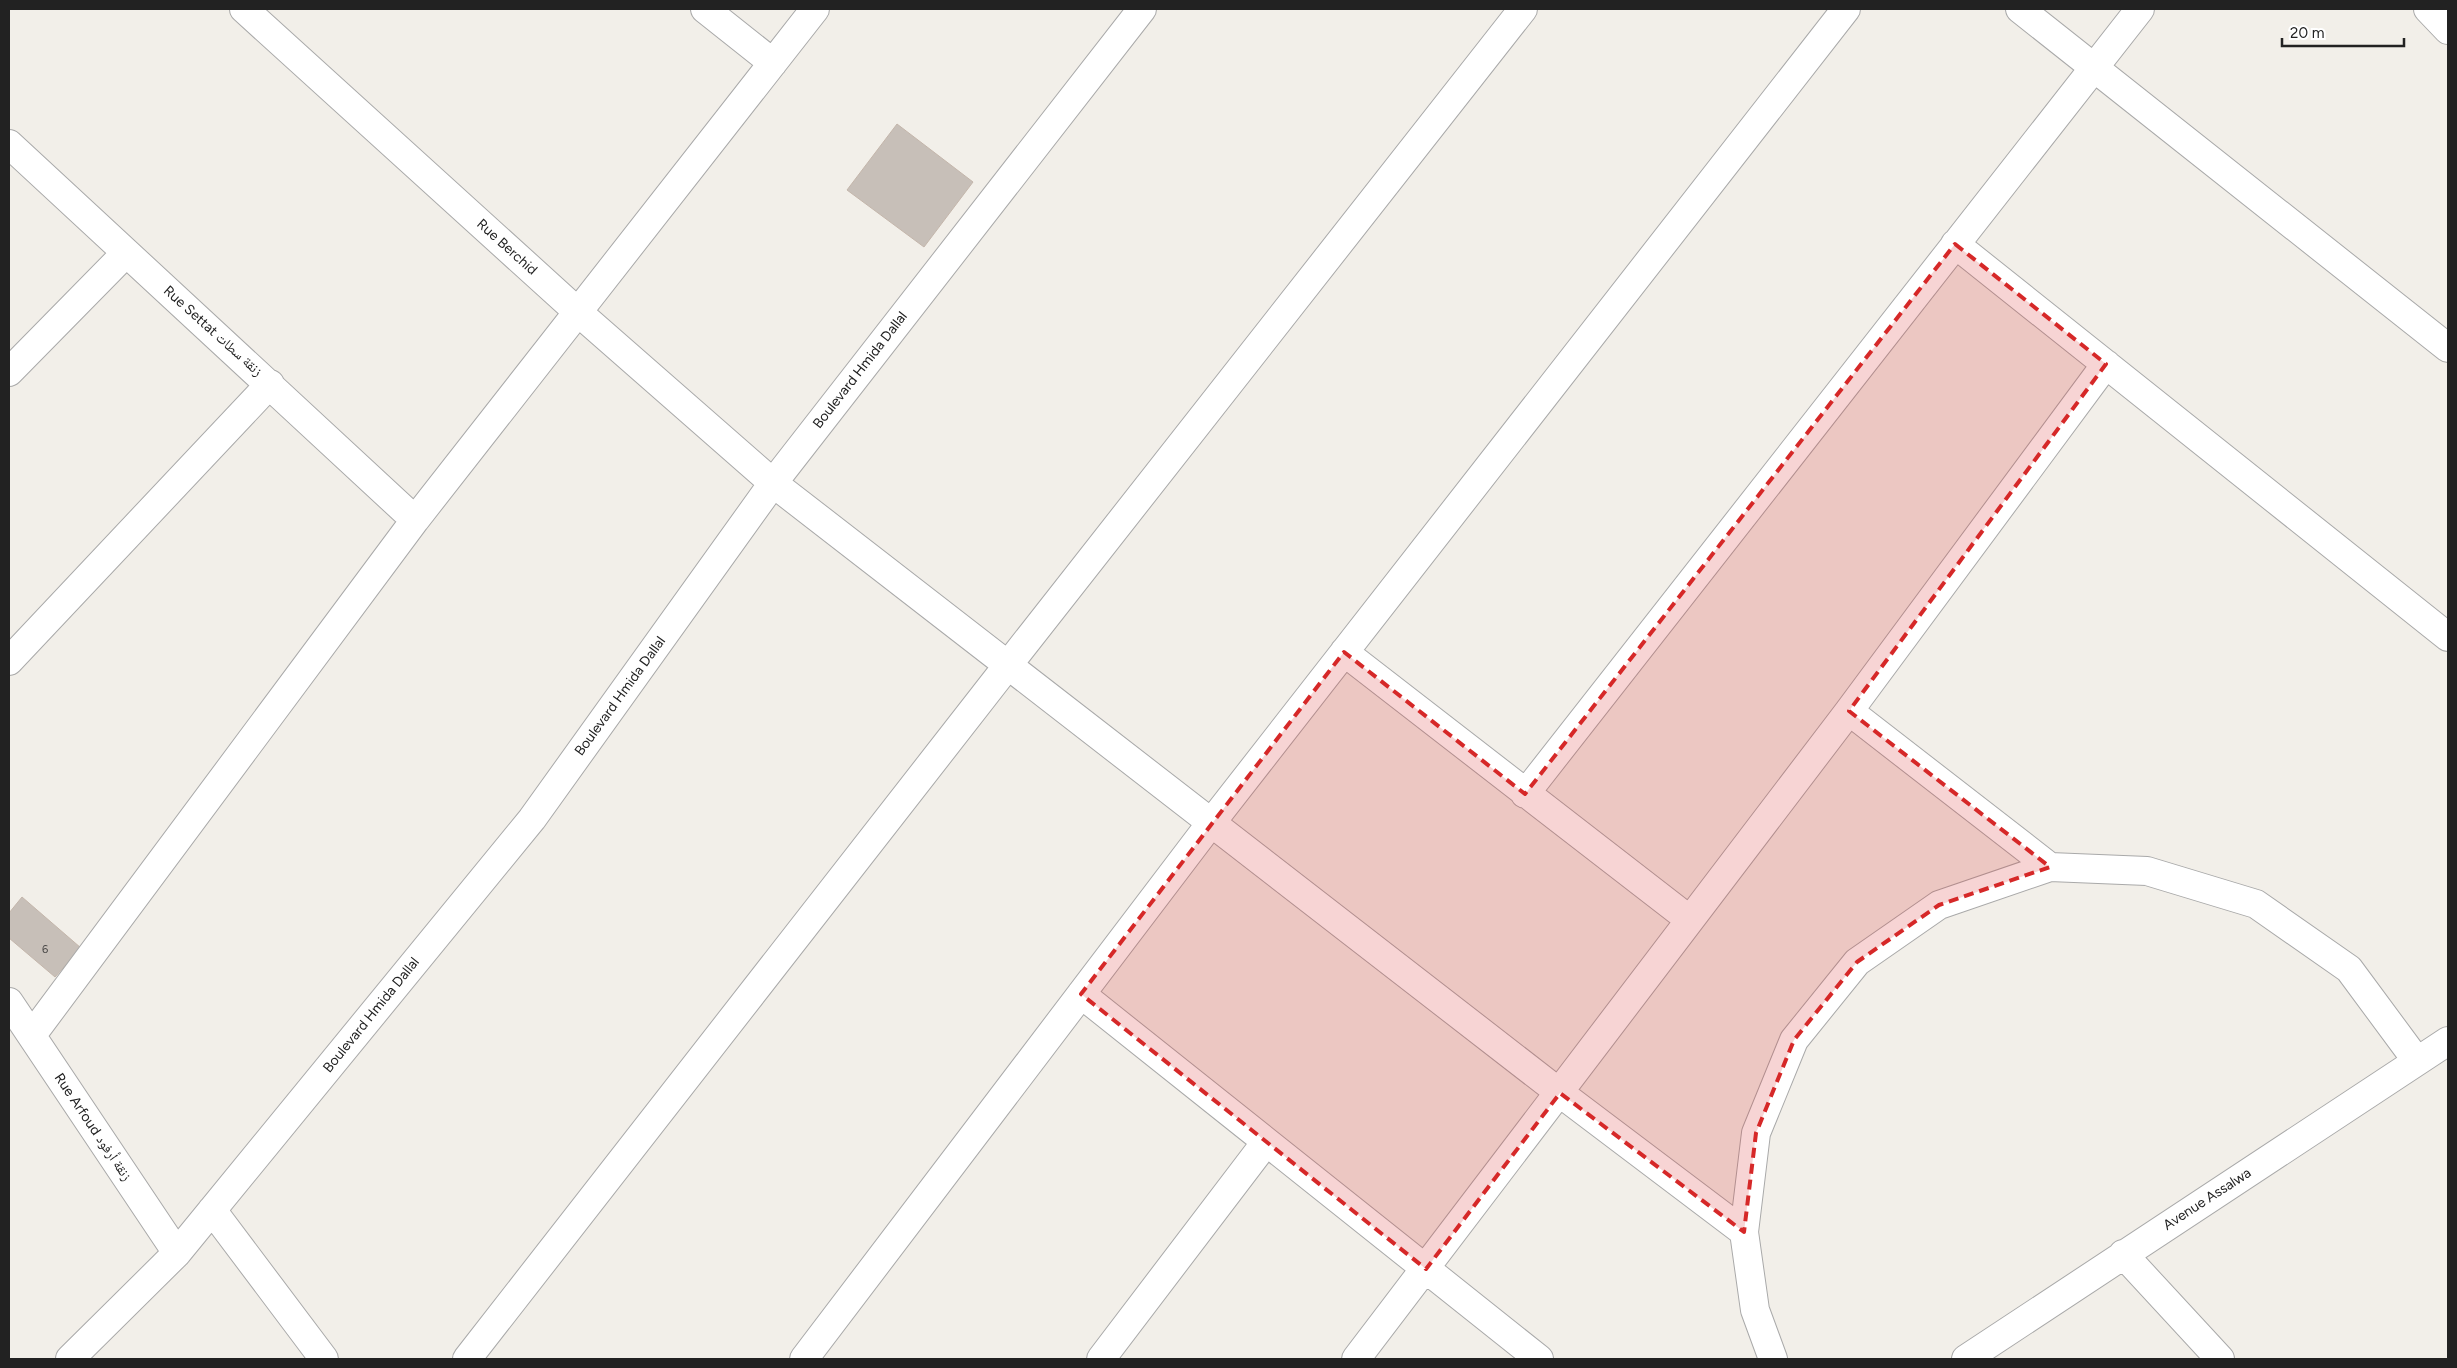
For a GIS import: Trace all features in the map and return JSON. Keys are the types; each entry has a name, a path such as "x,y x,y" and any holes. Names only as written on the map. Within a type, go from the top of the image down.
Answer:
{"street":[{"name":"Rue Berchid","path":"244,9 579,313 773,483 1560,1093 1744,1232"},
{"path":"705,9 773,63"},
{"path":"32,1035 415,520 579,313 815,9"},
{"name":"Boulevard Hmida Dallal","path":"70,1359 177,1253 532,819 773,483 1142,9"},
{"path":"467,1359 1523,9"},
{"path":"804,1359 1211,823 1846,9"},
{"path":"2020,9 2095,66 2448,348"},
{"path":"1525,794 2140,9"},
{"path":"2428,9 2448,30"},
{"name":"Rue Settat زنقة سطات","path":"9,144 415,520"},
{"path":"1955,244 2448,637"},
{"path":"9,372 126,253"},
{"path":"1356,1359 1849,711 2106,364"},
{"path":"9,662 270,384"},
{"path":"1344,652 1690,920"},
{"path":"1849,711 2050,867"},
{"path":"1773,1359 1755,1310 1744,1232 1756,1133 1794,1040 1856,962 1939,905 2050,867 2147,870 2256,904 2349,969 2417,1061"},
{"path":"1081,994 1540,1359"},
{"name":"Rue Arfoud زنقة أرفود","path":"9,1002 177,1253"},
{"name":"Avenue Assalwa","path":"1966,1359 2448,1041"},
{"path":"1102,1359 1266,1142"},
{"path":"212,1210 324,1359"},
{"path":"2124,1254 2220,1359"}],"highlighted area":[{"path":"1955,244 2106,364 1849,711 2050,867 1939,905 1857,962 1794,1040 1756,1133 1744,1232 1560,1093 1426,1269 1081,994 1344,652 1525,794"}],"building":[{"path":"897,124 973,182 924,247 847,190"},
{"path":"22,897 81,948 55,977 9,938 9,913"}]}
